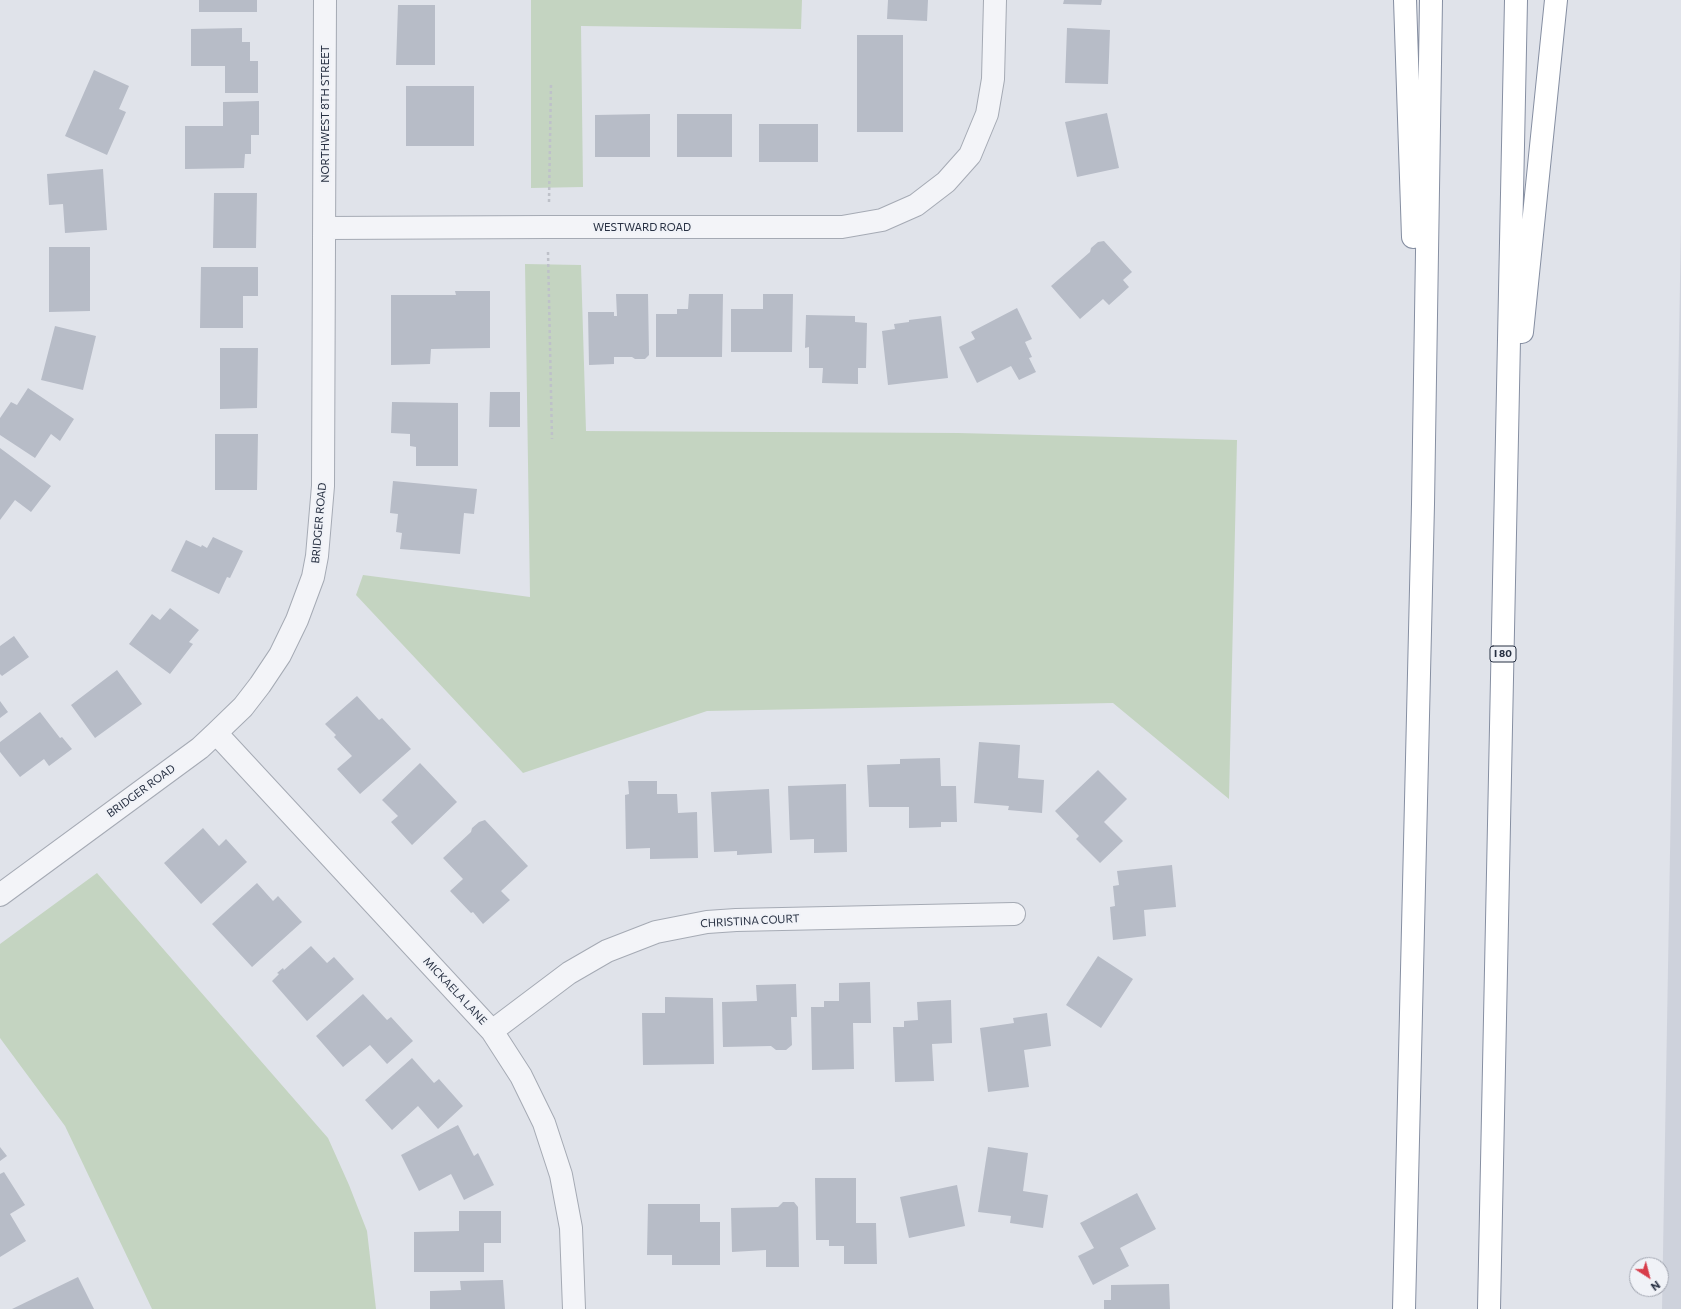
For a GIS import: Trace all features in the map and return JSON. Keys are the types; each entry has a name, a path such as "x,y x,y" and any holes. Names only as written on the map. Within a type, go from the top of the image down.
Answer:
{"highway":[{"path":"1405,0 1423,504"},
{"path":"1404,1309 1423,504 1431,0"},
{"name":"I 80","path":"1489,1309 1516,0"},
{"path":"1506,496 1556,0"}],"street":[{"name":"NORTHWEST 8TH STREET","path":"325,0 325,228"},
{"name":"WESTWARD ROAD","path":"325,228 842,227 882,220 916,206 946,182 970,154 987,114 993,79 995,0"},
{"name":"BRIDGER ROAD","path":"1,891 216,734 243,707 256,691 280,655 297,620 313,577 322,514 325,228"},
{"name":"MICKAELA LANE","path":"216,734 492,1031 521,1076 544,1123 561,1175 571,1228 574,1309"},
{"name":"CHRISTINA COURT","path":"492,1031 569,973 607,951 656,932 707,922 736,920 1014,914"}],"path":[{"path":"549,204 551,83"},
{"path":"548,246 552,439"}],"shaded area":[{"path":"1681,224 1681,1309 1662,1309 1662,1297 1669,1297 1669,1257 1663,1257"}],"green space":[{"path":"531,0 802,0 801,29 581,26 583,187 531,188"},
{"path":"525,264 581,265 586,431 958,433 1237,440 1229,799 1113,703 707,711 523,773 356,595 363,575 530,597"},
{"path":"97,873 328,1138 367,1231 376,1309 152,1309 65,1126 0,1038 0,944"}],"building":[{"path":"199,0 257,0 257,12 199,12"},
{"path":"888,0 928,0 927,21 887,19"},
{"path":"1064,0 1102,0 1101,5 1063,4"},
{"path":"398,5 435,5 435,65 396,65"},
{"path":"242,28 242,42 250,42 250,61 258,61 258,93 225,93 225,66 191,66 191,29"},
{"path":"1067,28 1110,30 1108,84 1065,83"},
{"path":"857,35 903,35 903,132 857,132"},
{"path":"94,70 129,86 119,109 126,112 107,155 65,136"},
{"path":"406,86 474,86 474,146 406,146"},
{"path":"259,101 259,135 251,135 251,154 245,154 244,168 185,169 185,126 223,126 223,102"},
{"path":"1107,113 1119,168 1077,177 1065,122"},
{"path":"650,114 650,157 595,157 595,115"},
{"path":"677,114 732,114 732,157 677,157"},
{"path":"759,124 818,124 818,162 759,162"},
{"path":"103,169 107,230 65,233 63,204 49,205 47,174"},
{"path":"214,193 257,193 256,248 213,248"},
{"path":"1104,241 1132,272 1123,280 1129,287 1109,305 1103,299 1080,319 1051,286 1090,252 1091,248 1098,242"},
{"path":"49,247 90,247 90,311 49,312"},
{"path":"201,267 258,267 258,296 243,296 243,328 200,328"},
{"path":"455,291 490,291 490,348 431,349 430,364 391,365 391,295 456,295"},
{"path":"616,294 648,294 649,355 645,359 614,357 614,364 589,365 588,312 614,312 614,316 617,316"},
{"path":"689,294 723,294 722,357 656,357 656,314 677,314 677,309 688,309"},
{"path":"763,294 793,294 792,352 731,352 731,309 763,309"},
{"path":"1017,308 1032,339 1025,342 1032,357 1029,358 1036,372 1019,380 1011,366 977,383 959,347 975,339 971,332"},
{"path":"806,315 855,316 855,322 867,323 866,368 858,368 858,384 822,383 823,368 809,368 809,347 805,348"},
{"path":"941,316 948,378 888,385 882,331 895,329 894,324 909,322 909,320"},
{"path":"55,326 96,336 83,390 41,380"},
{"path":"220,348 258,348 257,408 220,409"},
{"path":"28,388 74,419 60,441 51,434 35,458 0,435 0,418 11,402 17,405"},
{"path":"490,392 520,392 520,427 489,427"},
{"path":"392,402 458,403 458,466 416,466 416,447 410,446 410,434 391,433"},
{"path":"215,434 258,434 257,490 215,490"},
{"path":"0,448 51,486 31,512 15,500 0,520"},
{"path":"393,481 477,489 474,514 464,513 460,554 400,549 402,533 396,532 398,514 390,513"},
{"path":"213,537 243,551 230,578 227,577 219,594 171,571 186,540 201,547 202,545 207,548"},
{"path":"170,608 199,630 189,642 193,644 170,674 129,644 152,614 160,620"},
{"path":"14,636 29,657 2,676 0,674 0,646"},
{"path":"117,670 142,704 95,738 71,705"},
{"path":"357,696 379,720 382,718 411,749 360,794 337,769 352,756 334,737 336,735 325,724"},
{"path":"0,701 8,712 0,718"},
{"path":"40,712 60,738 62,737 72,749 49,766 44,759 20,777 0,752 0,742"},
{"path":"979,742 1020,745 1018,778 1044,780 1042,813 1008,810 1009,806 974,803"},
{"path":"940,758 941,786 956,786 957,822 941,822 941,827 909,828 909,807 869,807 867,765 900,764 900,759"},
{"path":"420,763 457,802 412,845 391,822 398,816 382,800"},
{"path":"1098,770 1127,799 1104,822 1123,841 1100,863 1076,839 1079,836 1055,811"},
{"path":"628,781 657,781 657,794 677,794 678,813 697,812 698,858 650,859 650,848 626,849 625,795 629,794"},
{"path":"846,784 847,852 814,853 814,839 790,840 788,786"},
{"path":"769,789 772,853 737,855 737,851 714,852 711,792"},
{"path":"485,820 528,866 501,891 510,900 483,924 473,912 471,913 450,891 463,879 443,858 471,832 472,828 479,822"},
{"path":"203,828 219,846 226,839 247,862 201,904 164,863"},
{"path":"1172,865 1176,907 1144,910 1146,936 1113,940 1110,907 1115,906 1113,886 1119,885 1117,871"},
{"path":"257,883 273,901 278,896 302,922 252,967 212,924"},
{"path":"311,946 327,963 334,957 354,979 307,1021 272,981 279,974 277,973 283,968 284,970"},
{"path":"1098,956 1133,979 1101,1028 1066,1005"},
{"path":"870,982 871,1023 853,1023 854,1069 812,1070 811,1007 824,1007 824,1001 839,1001 839,983"},
{"path":"796,984 797,1017 791,1017 792,1045 786,1050 776,1050 771,1046 723,1047 722,1002 757,1001 756,985"},
{"path":"363,994 387,1020 391,1017 413,1041 387,1064 370,1045 343,1067 316,1036"},
{"path":"665,997 713,998 714,1064 643,1065 642,1013 665,1013"},
{"path":"951,1000 952,1043 932,1044 934,1081 895,1082 893,1027 904,1027 904,1021 918,1020 917,1002"},
{"path":"1047,1013 1051,1046 1024,1050 1029,1087 988,1092 980,1028 1014,1023 1013,1018"},
{"path":"412,1058 434,1083 439,1079 463,1106 438,1129 418,1106 392,1130 365,1100"},
{"path":"458,1125 474,1156 478,1153 494,1185 464,1200 451,1174 419,1191 401,1155"},
{"path":"0,1147 7,1156 0,1161"},
{"path":"988,1147 1028,1153 1023,1191 1048,1195 1043,1228 1010,1223 1011,1216 978,1212"},
{"path":"4,1172 25,1205 10,1214 26,1241 0,1257 0,1174"},
{"path":"815,1178 856,1178 856,1223 876,1223 877,1264 844,1264 844,1246 829,1246 829,1240 816,1240"},
{"path":"957,1185 965,1226 909,1238 900,1197"},
{"path":"1137,1193 1156,1229 1120,1248 1129,1266 1093,1285 1078,1256 1094,1248 1080,1223"},
{"path":"783,1202 794,1202 798,1207 799,1267 766,1267 766,1250 732,1252 731,1208 778,1207"},
{"path":"648,1204 700,1204 700,1222 720,1222 720,1265 672,1265 672,1255 647,1255"},
{"path":"459,1211 501,1211 501,1243 484,1243 484,1272 414,1272 414,1232 459,1231"},
{"path":"78,1277 94,1309 12,1309"},
{"path":"503,1280 505,1309 430,1309 430,1291 461,1290 460,1281"},
{"path":"1169,1284 1170,1309 1104,1309 1104,1300 1111,1300 1111,1285"}]}
